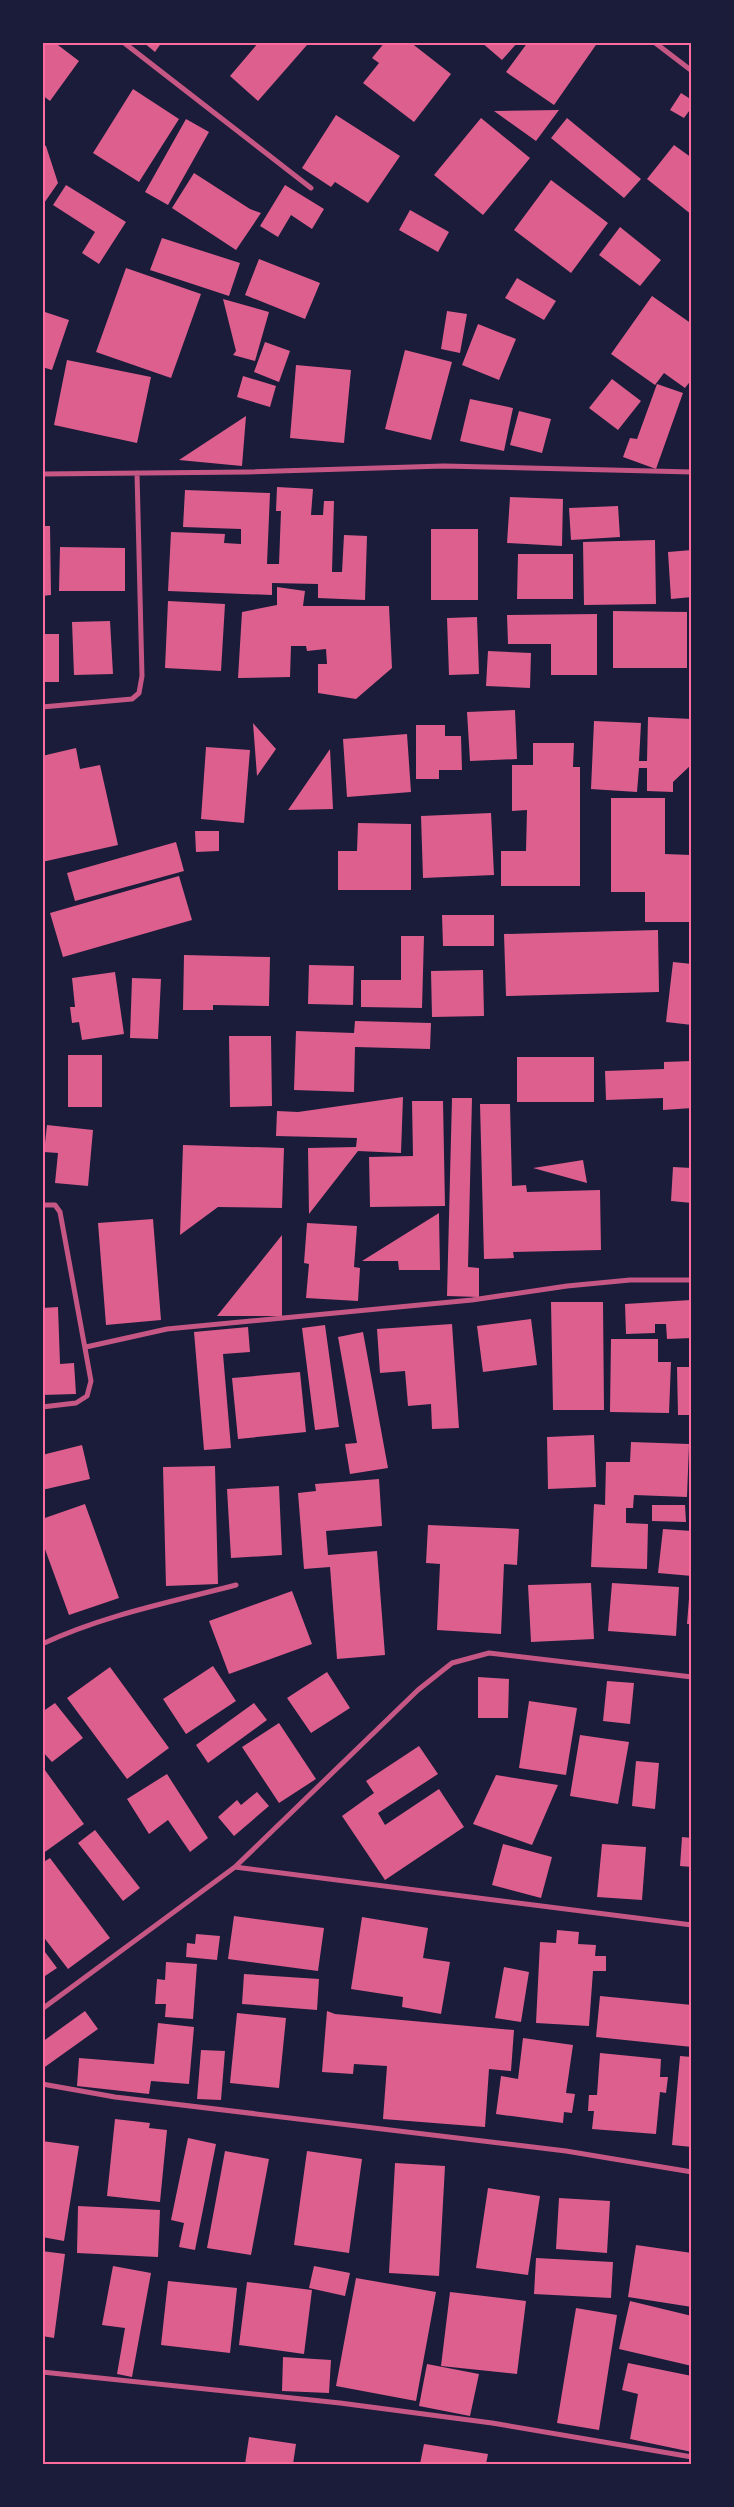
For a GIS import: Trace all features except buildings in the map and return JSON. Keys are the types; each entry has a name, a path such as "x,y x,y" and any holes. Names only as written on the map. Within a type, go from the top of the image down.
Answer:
{"street":[{"path":"123,42 311,188"},
{"path":"654,42 692,71"},
{"path":"42,474 247,472 444,466 692,472"},
{"path":"42,707 132,699 139,693 142,676 137,473"},
{"path":"42,1205 55,1205 60,1212 91,1381 87,1396 76,1403 42,1407"},
{"path":"86,1346 168,1329 463,1301 567,1286 630,1280 692,1280"},
{"path":"42,1644 72,1630 118,1615 236,1584"},
{"path":"42,2009 235,1867 418,1690 452,1663 488,1653 692,1677"},
{"path":"235,1867 692,1925"},
{"path":"42,2084 115,2097 566,2151 692,2172"},
{"path":"42,2372 340,2403 492,2423 692,2457"}]}
